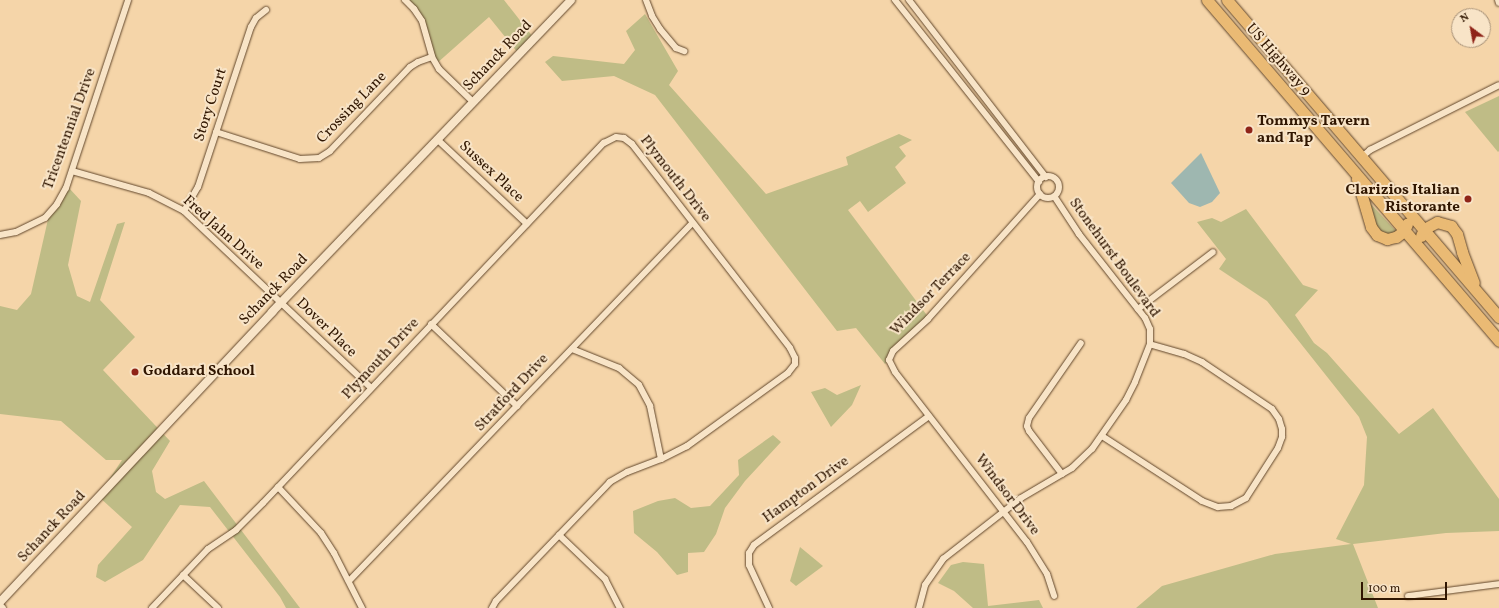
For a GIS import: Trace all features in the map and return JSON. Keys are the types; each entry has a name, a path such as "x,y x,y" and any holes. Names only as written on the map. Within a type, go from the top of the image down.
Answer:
{"highway":[{"name":"US Highway 9","path":"1207,0 1499,341"},
{"name":"US Highway 9","path":"1227,0 1499,317"},
{"path":"1355,173 1374,231 1382,237 1387,239 1396,237 1404,231 1407,223 1405,208"},
{"path":"1422,252 1420,237 1424,229 1437,222 1447,224 1454,229 1477,292"}],"street":[{"name":"Tricentennial Drive","path":"0,235 16,232 45,218 57,204 66,188 128,0"},
{"path":"405,0 414,9 422,21 432,57 439,70 473,102"},
{"name":"Schanck Road","path":"0,604 281,303 571,0"},
{"path":"646,0 652,16 660,29 676,48 684,51"},
{"path":"895,0 1039,182"},
{"name":"Stonehurst Boulevard","path":"909,0 1046,177 1053,178 1058,183 1058,190 1054,196 1048,198 1040,194"},
{"name":"Story Court","path":"184,211 198,187 251,27 259,15 266,10"},
{"path":"914,24 922,17"},
{"name":"Crossing Lane","path":"216,132 300,159 319,158 330,151 410,67 418,62 432,57"},
{"path":"1362,157 1370,150 1499,85"},
{"name":"Plymouth Drive","path":"152,608 212,545 236,530 278,487 604,143 616,138 624,138 632,144 790,348 796,360 796,364 788,373 696,440 661,459 627,472 610,482 496,601 492,608"},
{"name":"Sussex Place","path":"438,140 527,224"},
{"name":"Fred Jahn Drive","path":"72,171 149,193 184,211 281,303"},
{"path":"1040,194 1038,188 1039,182 1046,177"},
{"name":"Windsor Terrace","path":"929,416 891,367 889,362 890,356 957,288 1040,194"},
{"name":"Stonehurst Boulevard","path":"919,608 925,585 940,561 1003,511 1031,491 1062,474 1082,460 1102,436 1126,400 1150,344 1150,330 1148,323 1079,234 1054,196"},
{"name":"Stratford Drive","path":"349,581 692,223"},
{"path":"1138,309 1213,252"},
{"name":"Dover Place","path":"281,303 371,388"},
{"path":"432,324 517,406"},
{"path":"1062,474 1028,431 1027,426 1029,418 1082,343"},
{"path":"1102,436 1202,501 1218,507 1231,506 1246,498 1278,448 1282,429 1279,419 1272,409 1197,359 1150,344"},
{"path":"572,349 619,368 639,385 650,406 661,459"},
{"name":"Windsor Drive","path":"929,416 1003,511 1047,574 1054,596"},
{"name":"Hampton Drive","path":"769,608 749,565 750,553 754,545 929,416"},
{"path":"278,487 308,517 321,533 334,553 362,608"},
{"path":"558,535 605,579 620,608"},
{"path":"183,575 218,608"},
{"path":"1408,596 1499,584"},
{"path":"0,604 3,608"}],"shaded area":[{"path":"404,0 504,0 533,37 518,53 489,17 436,64 419,16"},
{"path":"645,14 678,71 669,85 766,194 848,165 846,157 899,134 912,140 899,147 906,156 895,167 906,183 868,212 860,201 848,210 929,318 885,364 856,328 837,331 655,95 614,76 562,81 545,62 553,56 624,64 635,50 626,31"},
{"path":"1499,96 1499,151 1498,152 1465,112"},
{"path":"69,188 81,201 68,265 77,296 90,302 117,224 125,222 100,300 135,337 103,370 170,441 152,471 156,492 165,499 204,481 300,608 286,608 280,597 210,507 180,505 143,560 105,582 96,577 98,565 132,527 98,496 122,460 106,460 61,421 0,414 0,306 17,310 31,294 49,215"},
{"path":"1368,201 1396,231 1388,235 1376,228"},
{"path":"1246,209 1303,285 1318,290 1295,315 1314,343 1327,353 1399,434 1433,408 1499,499 1499,531 1446,533 1353,544 1378,608 1136,608 1162,586 1275,554 1351,544 1336,539 1364,485 1367,437 1359,417 1267,301 1219,269 1226,259 1197,222 1212,218 1221,222"},
{"path":"861,385 852,405 831,427 811,392 825,388 837,395"},
{"path":"773,435 781,442 745,481 725,508 716,534 704,552 688,553 688,572 677,575 657,552 634,533 633,511 658,501 675,498 691,508 710,506 739,475 738,460"},
{"path":"800,547 823,566 796,586 790,581"},
{"path":"963,562 984,564 988,606 1039,600 1043,608 973,608 954,591 938,583 951,565"}],"water":[{"path":"1201,153 1220,193 1212,202 1200,207 1189,203 1171,183"}],"place":[{"name":"Tommys Tavern and Tap","path":"1249,130"},
{"name":"Clarizios Italian Ristorante","path":"1468,199"},
{"name":"Goddard School","path":"135,372"}]}
